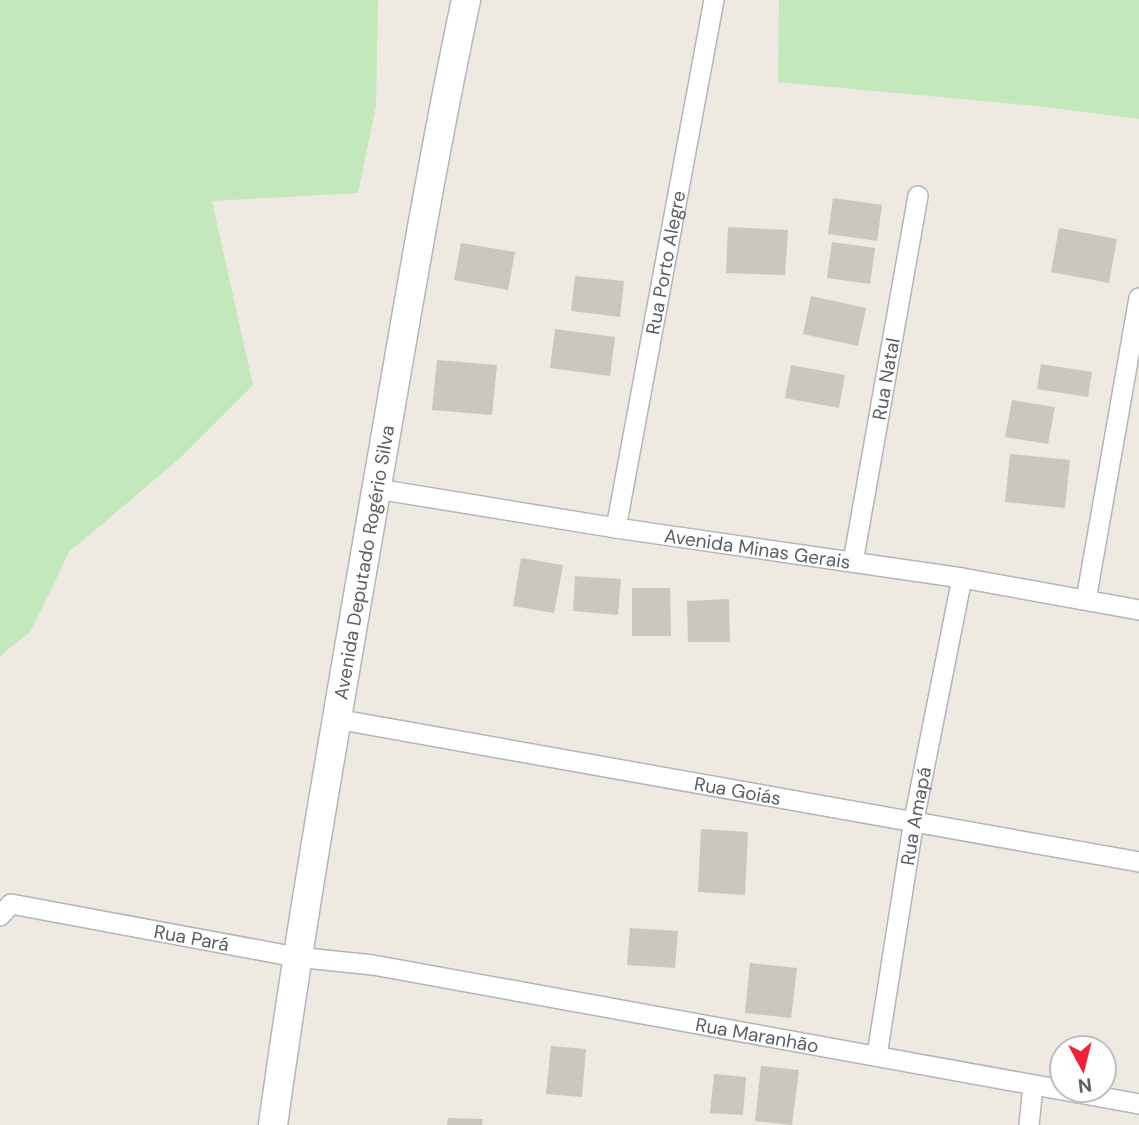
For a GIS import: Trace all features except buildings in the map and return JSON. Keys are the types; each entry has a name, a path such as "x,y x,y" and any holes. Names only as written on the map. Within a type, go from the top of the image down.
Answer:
{"main road":[{"name":"Avenida Deputado Rogério Silva","path":"273,1125 296,957 336,719 436,143 466,0"}],"street":[{"name":"Rua Porto Alegre","path":"617,528 715,0"},
{"name":"Rua Natal","path":"853,562 918,196"},
{"path":"1086,600 1139,298"},
{"name":"Avenida Minas Gerais","path":"377,489 617,528 962,578 1139,610"},
{"name":"Rua Amapá","path":"877,1055 914,820 962,578"},
{"name":"Rua Goiás","path":"336,719 1139,862"},
{"name":"Rua Pará","path":"6,910 296,957 373,965"},
{"name":"Rua Maranhão","path":"373,965 1139,1104"},
{"path":"1029,1125 1033,1086"}],"green space":[{"path":"0,0 378,2 376,106 358,193 212,201 253,385 179,459 69,552 31,631 0,656"},
{"path":"779,0 1139,0 1139,119 1037,106 778,82"}]}
